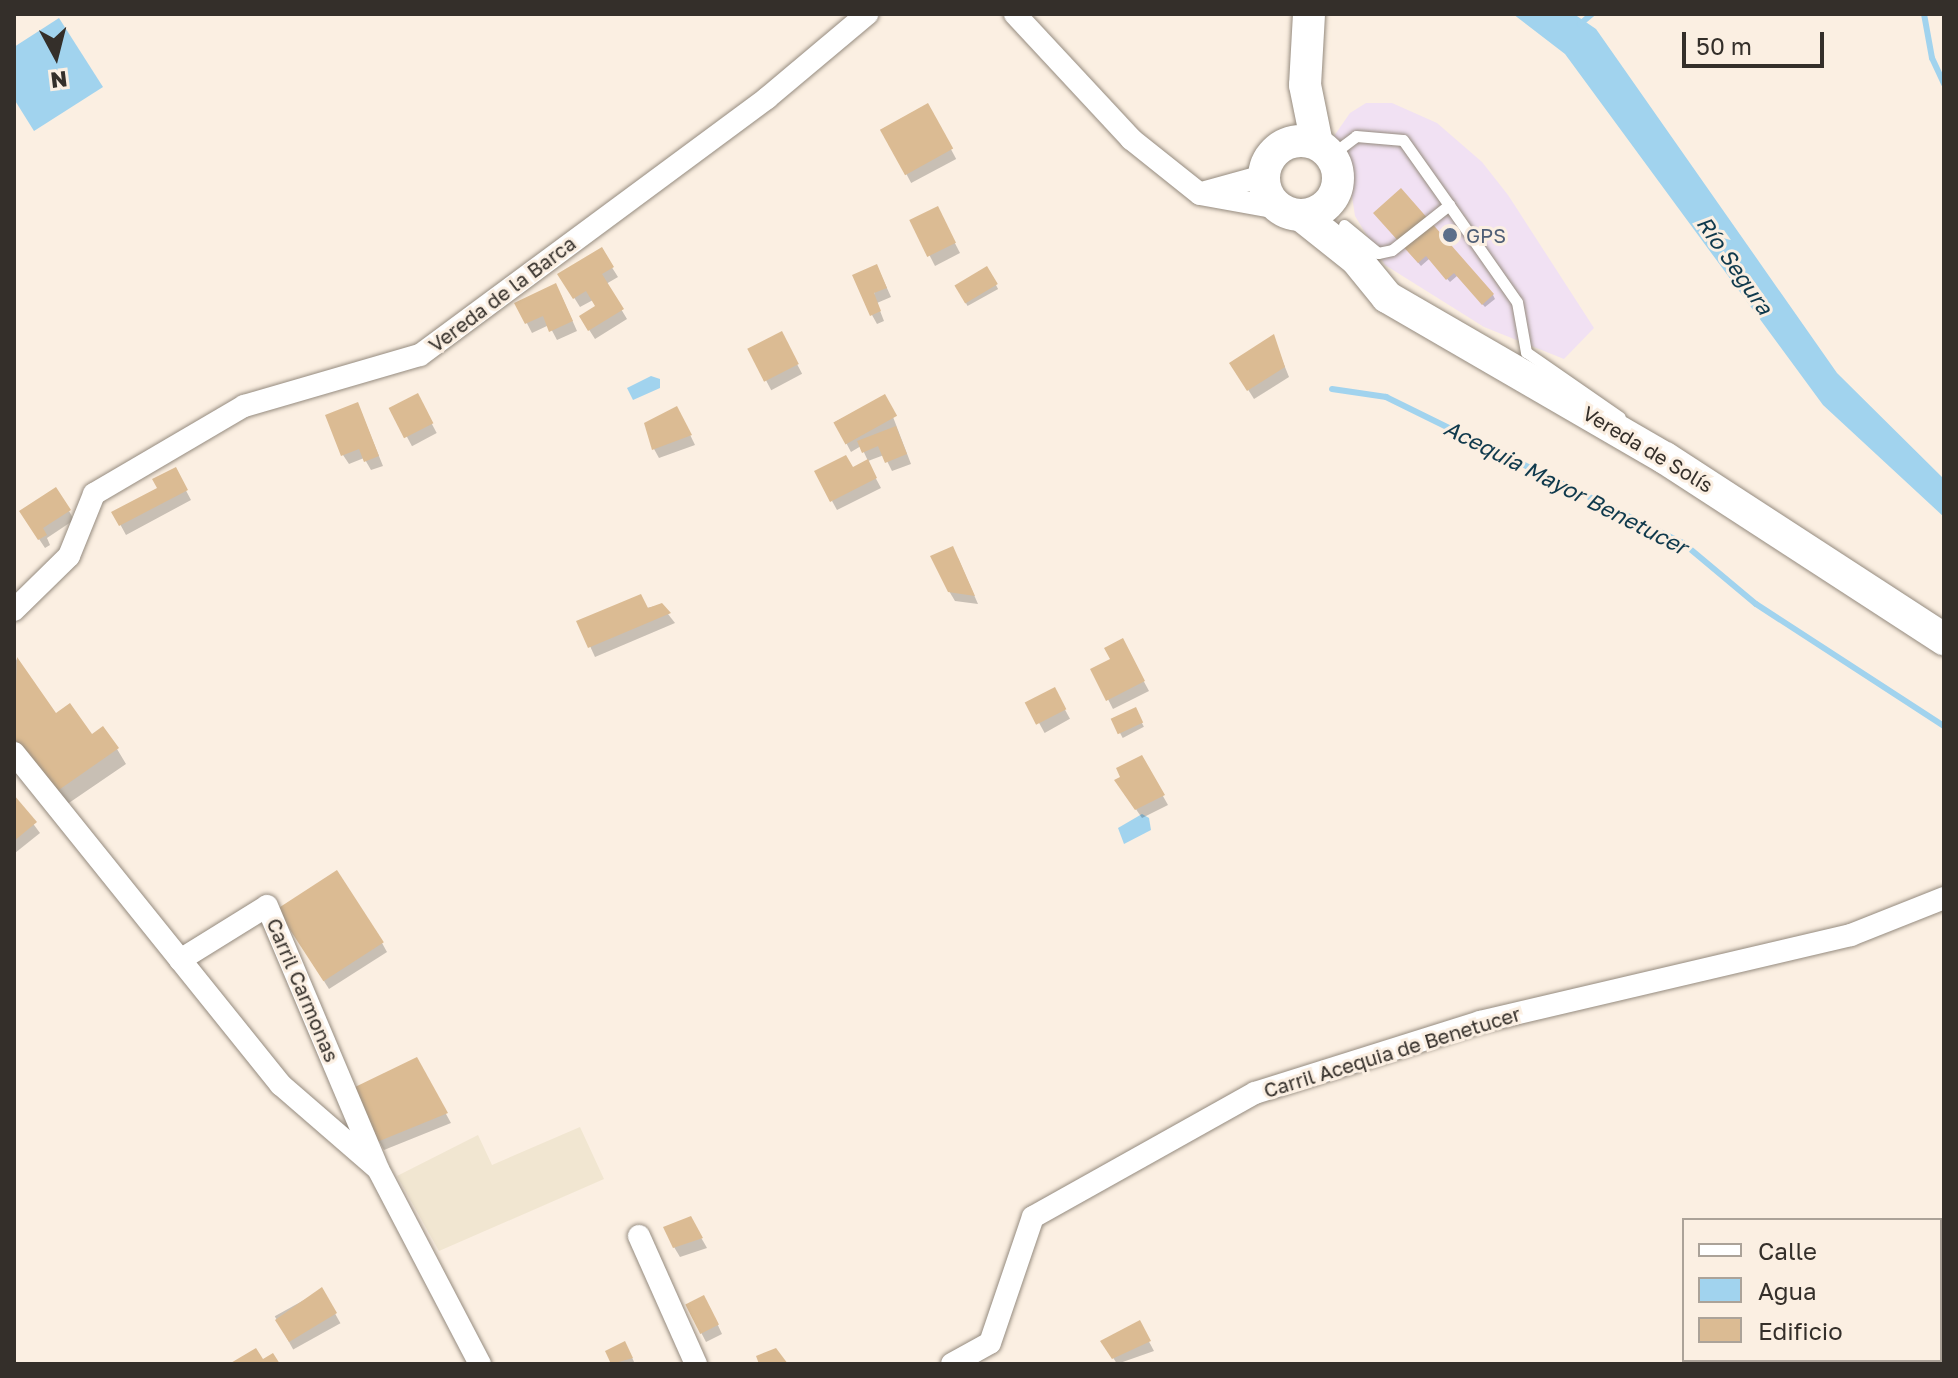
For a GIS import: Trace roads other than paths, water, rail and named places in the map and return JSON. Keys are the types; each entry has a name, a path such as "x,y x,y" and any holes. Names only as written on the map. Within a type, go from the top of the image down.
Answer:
{"street":[{"name":"Vereda de la Barca","path":"14,610 69,556 94,494 244,406 420,355 767,98 867,14"},
{"path":"1015,14 1131,139 1200,194 1290,212 1325,207 1339,211"},
{"path":"1290,212 1264,188 1263,176 1282,145 1305,85 1309,16"},
{"name":"Vereda de Solís","path":"1305,85 1324,150 1339,176 1339,211 1356,259"},
{"path":"1282,145 1324,150"},
{"path":"1200,194 1263,176"},
{"name":"Vereda de Solís","path":"1290,212 1356,259 1387,297 1665,458 1944,639"},
{"name":"Carril Carmonas","path":"14,753 281,1085 378,1169"},
{"name":"Carril Acequia de Benetucer","path":"952,1364 990,1343 1033,1217 1255,1093 1480,1022 1851,935 1944,898"},
{"name":"Carril Carmonas","path":"180,960 267,906 378,1169 480,1364"},
{"path":"639,1236 696,1364"}],"lane":[{"path":"1324,150 1356,136 1403,140 1517,302 1526,352 1599,397 1665,458"},
{"path":"1339,211 1378,253 1392,250 1449,205"}],"water":[{"name":"Río Segura","path":"1513,14 1574,14 1596,29 1837,373 1944,479 1944,517 1823,405 1565,54"},
{"path":"59,18 103,87 34,131 14,99 14,47"},
{"path":"651,376 660,379 660,388 633,400 627,388"},
{"path":"1142,814 1149,818 1151,830 1124,844 1118,828"}],"waterway":[{"path":"1580,24 1592,14"},
{"path":"1924,14 1932,58 1944,84"},
{"name":"Acequia Mayor Benetucer","path":"1332,389 1386,397 1683,543 1756,604 1944,726"}],"place":[{"name":"GPS","path":"1450,235"}]}
